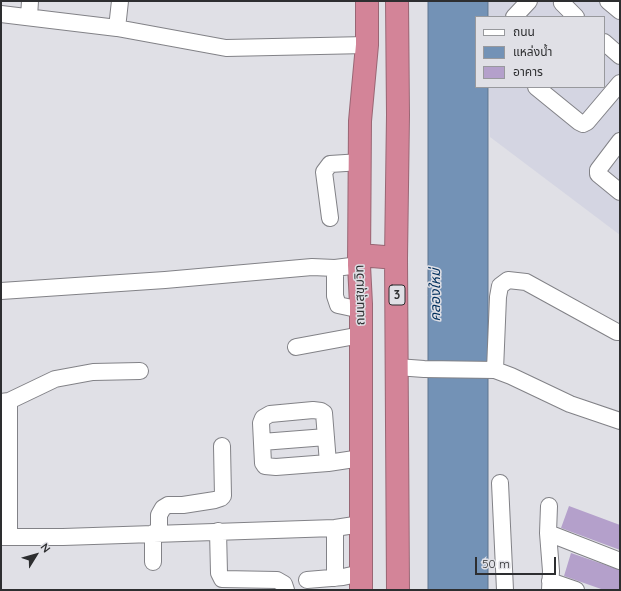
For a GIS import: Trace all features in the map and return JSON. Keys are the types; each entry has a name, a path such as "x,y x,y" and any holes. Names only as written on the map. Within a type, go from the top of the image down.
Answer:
{"highway":[{"name":"ถนนสุขุมวิท","path":"349,582 361,524 360,121 367,45 367,1"},
{"name":"3","path":"397,1 398,114 396,258 398,590"},
{"path":"360,260 396,258"}],"street":[{"path":"29,17 30,1"},
{"path":"117,28 120,1"},
{"path":"515,16 529,1"},
{"path":"608,1 620,11"},
{"path":"561,2 575,16"},
{"path":"1,14 117,28 226,48 367,45"},
{"path":"605,43 620,56"},
{"path":"537,88 578,122 583,124 587,122 620,83"},
{"path":"620,141 598,170 598,174 620,192"},
{"path":"330,218 324,172 330,164 361,162"},
{"path":"1,291 165,280 312,266 335,268 360,260"},
{"path":"335,268 335,296 338,305 352,308 361,304"},
{"path":"493,370 498,297 500,286 508,280 526,282 617,332 620,332"},
{"path":"296,347 361,335"},
{"path":"397,367 493,370 511,376 570,404 620,421"},
{"path":"140,371 93,372 56,379 5,401 5,536 63,537 335,528 361,524"},
{"path":"328,463 324,413 319,410 313,410 266,415 262,418 263,463 265,466 276,467 328,463 361,458"},
{"path":"262,442 326,437"},
{"path":"153,562 159,515 163,508 168,505 215,500 223,496 222,446"},
{"path":"500,483 505,590"},
{"path":"549,506 548,533 550,585 576,590"},
{"path":"307,580 349,582 335,528"},
{"path":"218,531 219,573 222,579 277,580 284,584 286,590"},
{"path":"548,533 620,561"}],"shaded area":[{"path":"489,1 620,1 620,235 490,137 489,88 605,88 605,16 489,16"}],"water":[{"name":"คลองใหม่","path":"428,1 488,1 488,16 475,16 475,88 488,88 488,590 428,590"}],"building":[{"path":"569,506 620,525 620,550 561,528"},
{"path":"571,553 620,570 620,590 604,590 564,576"}]}
